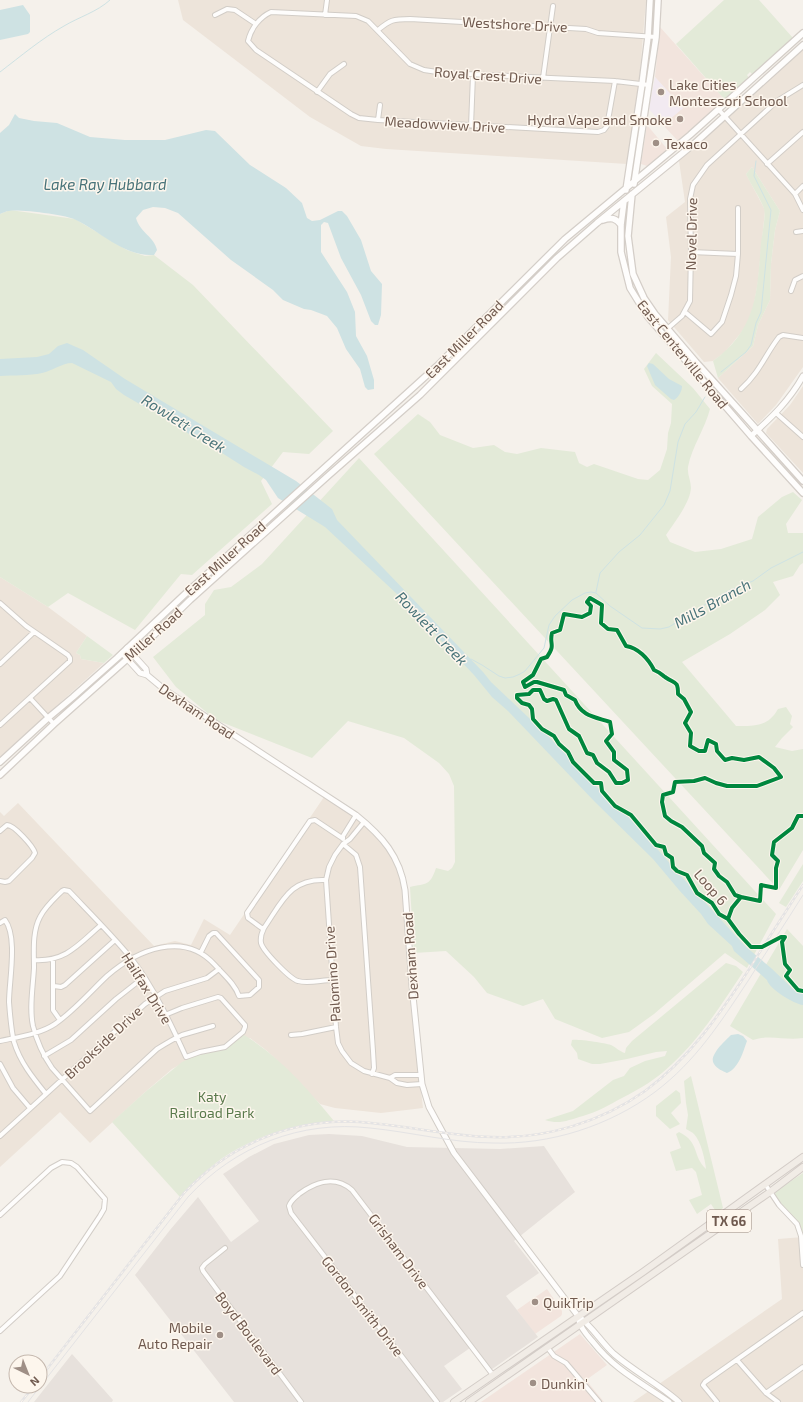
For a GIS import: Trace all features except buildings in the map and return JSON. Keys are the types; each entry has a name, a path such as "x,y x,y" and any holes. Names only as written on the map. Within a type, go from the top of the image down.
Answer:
{"main road":[{"name":"East Centerville Road","path":"650,0 648,37 637,139 637,161 628,236 633,274 644,298 667,329 803,481"},
{"name":"East Centerville Road","path":"658,0 656,37 649,85 626,189 621,225 621,252 630,288 648,316 662,334 751,436 803,492"},
{"name":"East Miller Road","path":"128,648 184,595 404,397 543,260 802,37"},
{"name":"East Miller Road","path":"362,447 426,389 549,266 597,223 694,143 803,45"},
{"path":"637,161 640,168 651,168"},
{"path":"597,223 613,218 617,219 621,225"},
{"path":"543,260 549,266"},
{"path":"662,334 667,329"},
{"path":"404,397 410,404"},
{"path":"362,447 362,440 374,428 376,422"},
{"name":"Miller Road","path":"0,775 190,600 362,447"},
{"name":"Miller Road","path":"0,762 128,648"},
{"name":"TX 66","path":"454,1402 703,1229 803,1157"},
{"name":"TX 66","path":"469,1402 708,1236 800,1169"},
{"path":"703,1229 708,1236"},
{"path":"493,1375 497,1382"}],"street":[{"path":"325,15 327,0"},
{"path":"543,78 553,6"},
{"path":"215,15 227,9 235,10 256,24"},
{"name":"Royal Crest Drive","path":"256,24 264,16 271,12 356,16 368,21 403,57 416,67 424,70 473,75 649,85"},
{"name":"Westshore Drive","path":"378,30 388,22 410,19 550,26 586,29 598,33 656,37"},
{"name":"Meadowview Drive","path":"256,24 249,35 248,41 256,50 359,118 471,126 598,132 604,130 609,121 615,82"},
{"path":"318,92 330,74 344,64"},
{"path":"471,126 473,75"},
{"name":"Novel Drive","path":"685,312 690,301 690,199 694,185 708,164 776,101 803,85"},
{"path":"378,120 380,105"},
{"path":"719,110 795,194 803,210"},
{"path":"768,164 803,132"},
{"path":"795,194 803,186"},
{"path":"667,329 685,312 711,334 722,322 736,276 738,254 738,208"},
{"path":"796,232 803,231"},
{"path":"691,252 738,254"},
{"path":"791,291 795,280 803,276"},
{"path":"741,389 751,381 779,336 783,335 803,338"},
{"path":"751,436 776,413 803,378"},
{"path":"776,413 803,437"},
{"path":"0,603 20,622 68,655 70,661 0,725"},
{"path":"0,664 34,632"},
{"name":"Dexham Road","path":"128,648 146,669 147,675"},
{"name":"Dexham Road","path":"122,653 140,673 147,675 165,690 356,815 374,830 389,847 397,861 404,882 421,1075 422,1084 429,1107 454,1153 578,1316 599,1350 613,1364 668,1402"},
{"path":"30,698 54,724"},
{"path":"356,815 342,838 343,844 356,855 360,867 374,1051 374,1068 372,1074"},
{"path":"263,929 248,918 247,913 310,821 315,820 342,838"},
{"name":"Palomino Drive","path":"364,822 350,839 343,844 331,862 326,880 332,980 338,1043 347,1059 357,1068 372,1074 390,1078 397,1083 407,1085 422,1084"},
{"path":"0,831 10,825 33,847 35,853 32,858 9,881 2,881"},
{"path":"326,880 312,880 304,882 291,890 263,929 261,938 262,945 292,978 305,982 332,980"},
{"name":"Hailfax Drive","path":"34,960 35,933 40,916 54,898 66,890 132,959 156,996 165,1014 177,1037 186,1056 225,1047 246,1027 221,998 218,997 165,1014"},
{"path":"0,923 5,920 10,926 11,966 9,1002 13,1038 21,1061 46,1094"},
{"path":"100,925 65,955 48,960 34,960 32,1019 35,1033 44,1056 52,1068 90,1111 157,1049 177,1037 213,1026"},
{"path":"0,1041 35,1033 50,1027 60,1020 108,976 132,959 150,950 167,946 184,946 206,956 235,987 239,996 250,995 259,987 259,980 216,933 209,936 200,952"},
{"path":"54,986 65,986 115,940"},
{"path":"54,959 53,1010 60,1020"},
{"name":"Brookside Drive","path":"0,1136 137,1010 156,996 173,988 201,981 219,969"},
{"path":"44,1056 71,1040 116,999 144,977"},
{"path":"291,1035 336,1027"},
{"path":"0,1064 13,1088 30,1108"},
{"name":"Palomino Drive","path":"390,1078 395,1075 421,1075"},
{"path":"0,1215 51,1168 62,1162 71,1163 78,1167 105,1199 104,1209 60,1276 0,1331"},
{"name":"Grisham Drive","path":"289,1209 288,1206 291,1202 305,1189 315,1184 324,1181 333,1181 346,1185 355,1193 493,1375"},
{"path":"765,1184 779,1205 796,1222 801,1236 803,1265"},
{"name":"Gordon Smith Drive","path":"289,1209 437,1402"},
{"name":"Boyd Boulevard","path":"225,1248 205,1264 202,1268 204,1274 301,1402"},
{"path":"716,1402 703,1385 705,1382 803,1313"},
{"name":"Dexham Road","path":"583,1323 614,1354 679,1402"},
{"path":"547,1347 554,1356 566,1363 599,1402"},
{"path":"736,1360 766,1393 778,1402"},
{"path":"766,1393 803,1367"},
{"path":"668,1402 674,1397"}],"shaded area":[{"path":"178,0 646,0 640,72 627,164 386,149 361,146 310,117 183,20"},
{"path":"660,27 725,100 678,141 663,125 683,108 655,77"},
{"path":"803,49 803,367 776,405 758,424 718,378 753,346 758,325 770,300 771,264 775,230 780,211 752,167 746,174 765,210 758,281 753,310 745,328 725,352 713,361 704,362 668,320 671,257 666,217 685,202 679,161"},
{"name":"Lake Cities Montessori School","path":"655,77 683,108 663,125 649,109"},
{"path":"647,125 668,150 647,166 641,164"},
{"path":"803,386 803,473 766,433 767,429 790,405"},
{"path":"0,577 48,607 87,636 76,653 80,655 81,659 104,663 0,757"},
{"path":"324,797 358,818 386,846 395,860 402,880 415,1038 423,1108 381,1113 335,1108 320,1104 280,1063 250,1038 216,1051 201,1053 172,1069 90,1143 60,1112 0,1167 0,812 4,816 18,803 154,946 175,941 191,945 204,919 230,935"},
{"path":"329,1134 362,1136 407,1147 500,1149 544,1146 575,1192 514,1241 539,1273 506,1296 538,1337 488,1372 470,1348 444,1366 462,1389 443,1402 234,1402 135,1275 198,1197 231,1242 259,1221 223,1174 249,1157 274,1144 309,1135"},
{"path":"803,1237 803,1402 633,1402 782,1299 778,1239"},
{"path":"547,1289 562,1311 562,1314 535,1334 517,1310"},
{"path":"580,1334 607,1365 586,1380 604,1402 481,1402"},
{"path":"72,1354 113,1400 112,1402 34,1402 40,1394 48,1394 48,1384"}],"green space":[{"path":"724,0 759,0 793,38 753,75 750,72 747,75 749,78 725,100 676,44"},
{"path":"752,167 780,211 775,230 771,264 770,300 758,325 753,346 718,378 713,361 728,349 738,336 752,309 756,294 764,212 761,201 746,174"},
{"path":"10,210 75,219 127,250 145,256 154,255 193,285 333,431 309,454 283,452 261,481 272,504 192,575 181,574 135,630 68,593 48,607 0,577 0,214"},
{"path":"656,353 693,388 710,409 692,452 688,467 691,488 688,500 666,535 670,542 695,552 721,549 752,539 758,517 782,497 793,492 802,500 786,524 788,533 803,533 803,563 793,576 773,582 780,595 765,610 730,634 682,662 736,726 760,724 770,719 778,709 786,707 792,716 790,724 793,727 775,747 792,751 803,749 803,850 779,890 374,454 418,414 430,422 440,435 473,448 494,445 505,452 517,454 541,448 575,452 579,463 587,467 594,464 638,479 648,480 660,470 667,449 668,433 671,423 672,404 652,386 644,369"},
{"path":"359,458 776,914 747,968 725,953 654,1014 629,1032 602,1038 555,1019 543,999 523,1006 487,993 474,977 446,951 414,953 410,887 427,883 432,878 436,868 448,871 452,868 455,862 454,786 449,774 439,763 404,738 348,721 312,758 216,720 176,687 153,657 205,615 205,604 214,590 231,587 262,564"},
{"path":"87,636 113,655 104,663 81,659 80,655 76,653"},
{"path":"803,864 803,881 786,907 779,903"},
{"path":"787,929 803,946 803,1038 760,1038 753,1040 730,1026"},
{"path":"726,963 736,966 743,972 702,1031 683,1054 667,1069 655,1079 608,1106 583,1116 564,1121 555,1122 545,1120 573,1111 613,1080 624,1076 630,1068 645,1061 665,1056 667,1051 600,1064 592,1064 578,1059 577,1053 571,1045 572,1040 592,1041 611,1045 625,1053 626,1048 632,1041"},
{"name":"Katy Railroad Park","path":"244,1035 257,1043 281,1063 314,1097 334,1121 290,1128 275,1132 247,1144 215,1163 180,1197 112,1122 182,1062 201,1053 216,1051 228,1047"},
{"path":"691,1076 723,1208 717,1213 711,1204 697,1214 689,1200 702,1195 696,1172 692,1168 676,1171 670,1152 681,1148 676,1134 679,1132 690,1140 699,1159 706,1169 704,1156 699,1141 694,1134 686,1129 688,1115 684,1081"},
{"path":"676,1090 680,1093 681,1103 671,1113 680,1124 670,1129 656,1116 656,1106"},
{"path":"803,1173 803,1237 801,1229 795,1218 781,1205 775,1194 776,1191"}],"water":[{"path":"23,5 30,15 30,32 28,34 0,40 0,10"},
{"name":"Lake Ray Hubbard","path":"15,114 19,118 57,123 90,137 125,140 165,140 206,130 215,131 250,165 286,188 302,203 307,218 312,221 320,220 338,211 342,211 347,216 361,240 371,271 382,284 381,315 378,325 375,325 371,321 361,295 341,258 328,223 324,222 321,225 321,252 347,292 355,312 356,336 367,356 374,380 374,389 368,390 365,387 360,369 346,349 337,328 327,316 304,309 283,300 273,290 231,260 178,213 165,208 153,207 143,210 136,218 138,223 155,245 157,250 154,255 143,255 123,248 71,218 53,214 22,211 8,211 0,214 0,133 9,125"},
{"name":"Rowlett Creek","path":"67,343 83,350 125,379 296,481 332,509 337,520 491,682 549,737 618,809 632,820 745,946 792,988 803,993 803,1005 788,999 777,992 772,988 767,980 734,951 732,946 708,924 653,859 595,802 508,711 492,697 474,675 398,595 325,527 278,498 266,480 200,439 189,434 159,412 150,410 124,395 116,389 111,382 72,363 64,364 46,372 37,374 0,376 0,359 37,357 49,354 58,346"},
{"path":"649,363 653,364 669,379 682,386 680,394 676,399 671,399 655,385 647,366"},
{"path":"738,1034 743,1036 747,1041 738,1064 727,1073 715,1066 713,1057 721,1045 731,1035"}],"waterway":[{"path":"0,72 47,36 99,8 110,0"},
{"path":"721,372 746,352 751,345 756,323 761,312 771,210 754,176 756,161"},
{"path":"596,592 600,573 619,552 640,535 664,505 670,491 678,442 685,424 696,412 705,397"},
{"name":"Mills Branch","path":"471,659 505,678 520,674 525,671 544,648 549,625 555,616 572,600 585,593 591,592 596,593 610,606 642,628 660,629 669,627 730,590 753,581 771,568 803,552"}],"tram line":[{"path":"28,1402 188,1197 206,1179 227,1164 248,1151 271,1140 294,1133 319,1128 370,1128 478,1143 514,1143 557,1137 599,1124 618,1115 655,1092 670,1080 695,1054 727,1012 803,895"}],"railway":[{"path":"48,1368 184,1193 221,1161 242,1148 287,1130 335,1122 376,1123 442,1133 476,1136 512,1137 532,1135 591,1120 628,1102 661,1078 690,1050 703,1034 750,968 803,885"},
{"path":"21,1402 28,1394"}],"cycle path":[{"name":"Loop 6","path":"728,919 719,914 712,903 697,893 687,875 677,871 673,867 672,858 666,854 664,847 656,845 631,815 615,806 602,791 601,783 594,783 573,762 568,752 559,744 554,736 542,729 533,719 532,709 529,705 522,703 517,698 517,695 529,694 533,690 540,690 544,699 547,701 553,699 556,700 569,729 579,736 587,753 593,755 597,763 609,772 616,783 622,783 628,780 627,770 614,760 614,752 606,741 612,734 610,722 585,713 575,700 566,695 564,690 537,682 525,687 523,682 533,675 541,659 547,657 550,653 552,647 552,633 560,630 564,614 582,617 590,613 591,606 587,602 590,598 602,605 601,623 608,629 617,630 626,646 639,651 649,661 654,670 677,684 678,694 684,699 691,712 685,723 691,733 690,746 699,751 705,751 708,740 716,744 717,751 725,760 732,758 744,760 759,757 774,768 781,777 757,786 727,786 705,778 694,781 675,782 673,792 663,795 662,802 665,816 682,827 702,846 704,853 715,863 714,869 719,876 727,882 735,895 741,897"},
{"name":"Loop 6","path":"803,816 798,816 792,828 774,842 772,855 778,861 776,868 776,888 761,885 760,901 741,897 732,908 728,919 751,947 762,947 781,937 785,937 782,942 785,964 790,970 786,976 798,990 803,991"}],"place":[{"name":"Lake Cities Montessori School","path":"661,92"},
{"name":"Hydra Vape and Smoke","path":"680,119"},
{"name":"Texaco","path":"656,143"},
{"name":"QuikTrip","path":"535,1302"},
{"name":"Mobile Auto Repair","path":"220,1335"},
{"name":"Dunkin'","path":"533,1383"}]}
